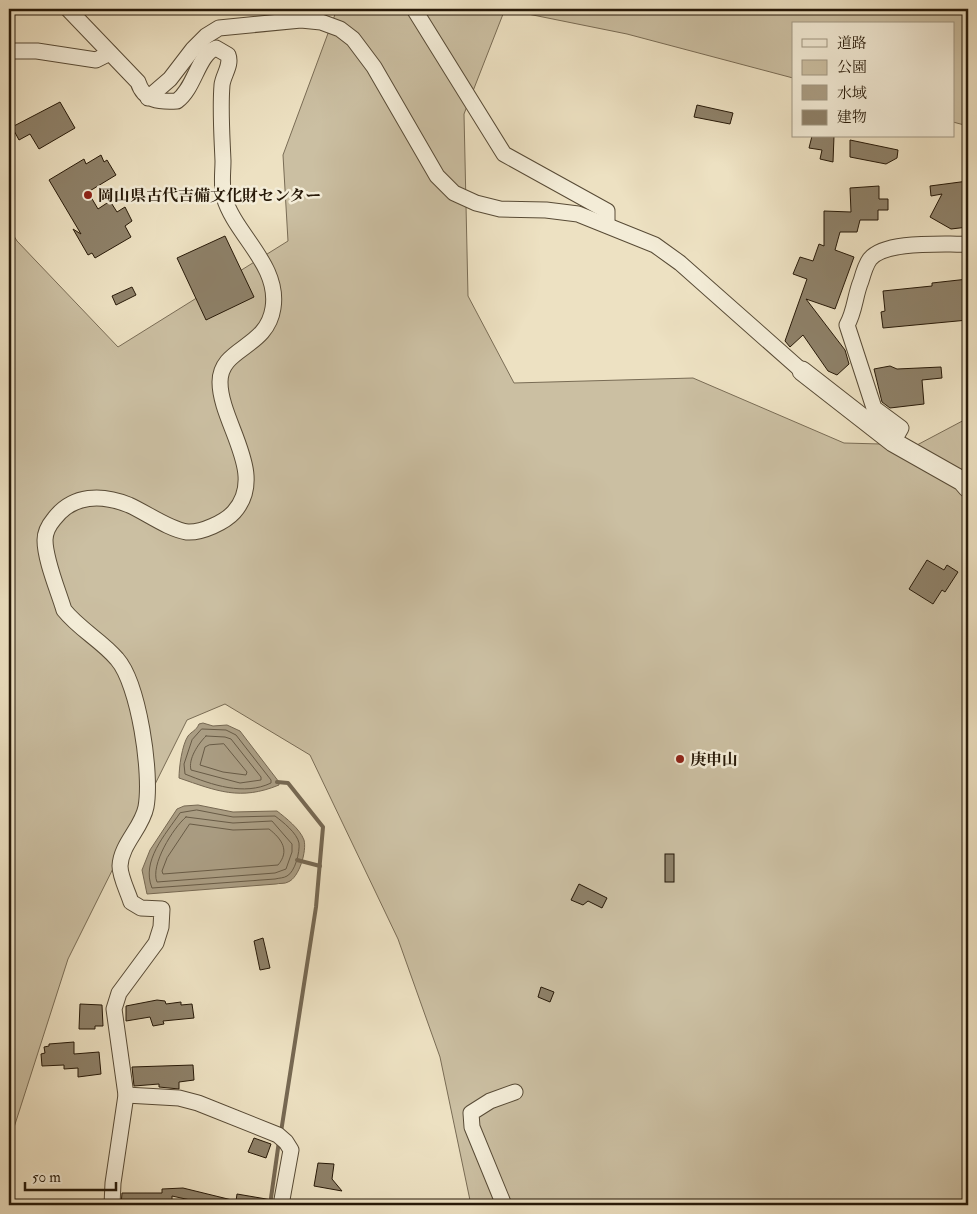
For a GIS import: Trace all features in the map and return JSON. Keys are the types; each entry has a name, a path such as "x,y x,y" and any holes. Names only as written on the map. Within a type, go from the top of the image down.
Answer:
{"street":[{"path":"68,9 138,82 141,92 148,98 177,101 189,89 206,54 216,48 228,55 229,63 222,87 224,195 274,288 271,317 267,327 254,342 230,357 223,368 220,380 223,405 244,459 246,475 241,501 236,510 228,518 189,532 122,502 94,497 76,500 59,511 49,525 44,539 64,610 70,618 118,659 124,670 141,724 147,765 146,807 122,857 120,868 131,902 141,908 162,909 156,943 119,993 114,1009 126,1095 113,1182 112,1205"},
{"path":"414,9 504,154 607,211 606,225"},
{"path":"148,98 170,79 206,36 219,28 301,20 321,22 340,29 353,39 374,67 437,176 454,193 476,203 500,209 546,210 578,214 661,249 802,371 893,442 962,481 968,488"},
{"path":"9,53 13,50 37,51 96,60 110,53"},
{"path":"893,442 901,428 874,408 846,325 852,316 857,290 870,259 892,247 968,244"},
{"path":"504,1205 472,1127 471,1113 490,1101 515,1092"},
{"path":"126,1095 188,1100 281,1137 290,1150 281,1205"}],"green space":[{"path":"337,9 505,9 464,114 468,296 514,383 693,378 844,443 917,445 968,418 968,1205 471,1205 440,1057 398,939 310,755 225,704 187,720 68,959 9,1143 9,228 17,241 118,347 288,241 283,155"},
{"path":"515,9 968,9 968,126 954,122 954,22 792,22 792,78 627,34 518,12"}],"water":[{"path":"203,723 213,726 227,725 240,731 279,782 279,785 265,790 240,793 217,790 179,778 181,756 186,740 199,724"},
{"path":"198,805 233,812 277,811 296,828 304,840 303,857 296,875 287,883 147,894 142,870 150,850 177,809 184,806"}],"building":[{"path":"60,102 75,128 39,149 30,134 19,140 12,127"},
{"path":"697,105 733,113 730,124 694,117"},
{"path":"812,138 834,138 833,162 820,159 822,150 809,148"},
{"path":"850,140 898,150 897,158 886,164 850,157"},
{"path":"101,155 104,162 107,160 116,175 88,192 98,209 110,201 117,212 125,207 132,221 125,226 131,237 95,258 92,253 88,255 73,229 81,234 49,180 84,159 86,164"},
{"path":"968,181 968,227 951,229 930,217 942,194 931,196 930,186"},
{"path":"879,186 879,199 888,199 888,210 878,210 878,220 860,220 857,232 840,232 835,250 854,257 835,309 806,299 845,350 849,364 837,375 828,371 803,335 790,347 785,341 807,279 793,274 800,257 813,261 819,244 824,246 824,211 851,212 850,188"},
{"path":"225,236 254,297 206,320 177,258"},
{"path":"968,279 968,320 883,328 881,312 885,311 883,291 932,286 932,283"},
{"path":"132,287 136,295 116,305 112,296"},
{"path":"890,366 897,369 941,367 942,378 922,380 924,404 890,408 882,402 874,369"},
{"path":"927,560 944,570 947,565 958,572 945,592 942,590 933,604 909,589"},
{"path":"665,854 674,854 674,882 665,882"},
{"path":"579,884 607,898 602,908 588,901 583,905 571,900"},
{"path":"263,938 270,968 260,970 254,941"},
{"path":"541,987 554,992 550,1002 538,997"},
{"path":"157,1000 165,1001 166,1004 181,1002 181,1005 192,1004 194,1018 163,1021 164,1024 153,1026 150,1017 126,1021 126,1006"},
{"path":"80,1004 102,1005 103,1026 95,1026 95,1029 79,1029"},
{"path":"74,1042 74,1054 99,1052 101,1074 78,1077 78,1068 64,1069 64,1065 42,1066 41,1054 45,1053 44,1047 49,1046 49,1044"},
{"path":"193,1065 194,1080 179,1082 179,1089 159,1087 159,1084 134,1086 132,1067"},
{"path":"254,1138 271,1144 266,1158 248,1152"},
{"path":"318,1163 334,1164 332,1179 342,1191 314,1186"},
{"path":"183,1188 236,1201 237,1194 272,1200 272,1205 213,1205 172,1196 172,1205 121,1205 122,1193 162,1193 162,1189"}],"waterway":[{"path":"277,782 288,783 323,827 316,907 281,1132"},
{"path":"297,860 320,866"},
{"path":"270,1205 279,1141"}],"place":[{"name":"岡山県古代吉備文化財センター","path":"88,195"},
{"name":"庚申山","path":"680,759"}]}
